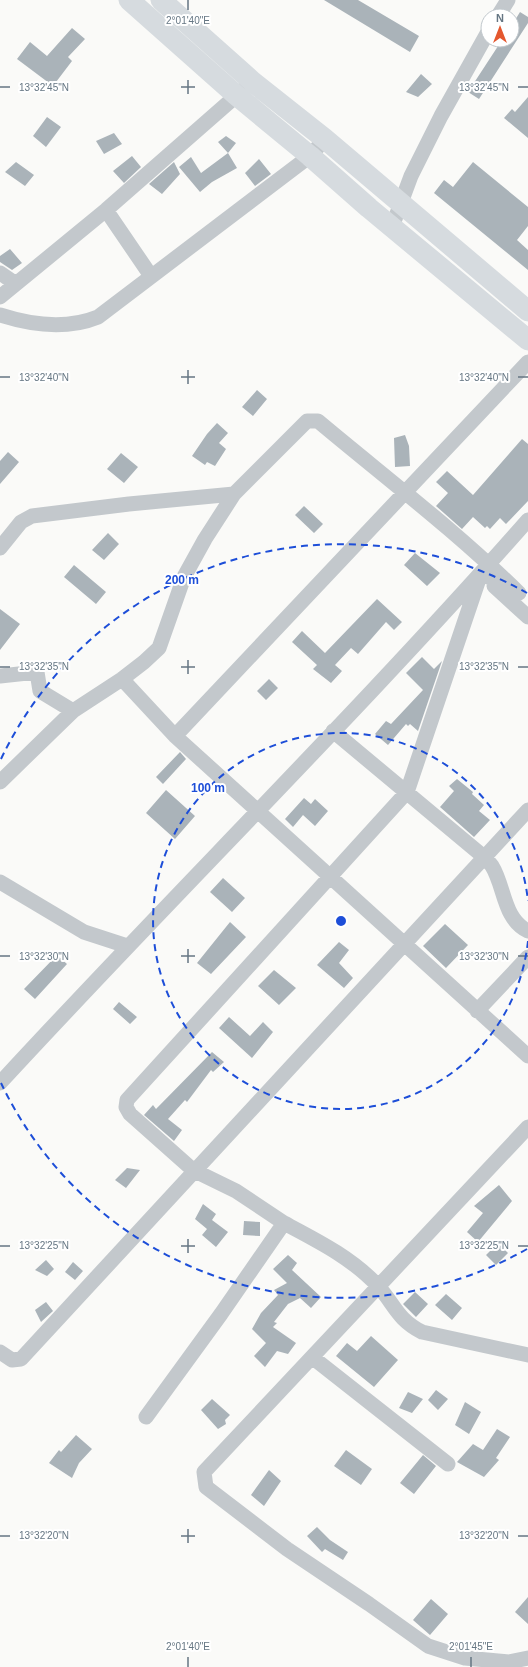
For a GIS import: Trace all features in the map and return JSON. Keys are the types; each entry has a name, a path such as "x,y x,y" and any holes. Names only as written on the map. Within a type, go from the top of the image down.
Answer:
{"main road":[{"path":"129,0 236,95 310,156 477,300 528,340"},
{"path":"161,0 253,82 325,139 528,312"}],"street":[{"path":"392,227 402,204 411,176 441,116 480,46"},
{"path":"0,297 106,210 236,95 253,82"},
{"path":"0,314 42,325 87,321 98,317 310,156 325,139"},
{"path":"106,210 151,276"},
{"path":"0,273 16,284"},
{"path":"175,736 528,362"},
{"path":"0,782 73,711 122,679 144,662 158,648 184,577 206,538 234,494 307,421 318,421 405,491 485,569 528,617"},
{"path":"0,548 21,522 32,516 129,504 234,494"},
{"path":"0,1083 127,946 258,812 485,569 528,520"},
{"path":"485,569 407,792 329,876 127,1100 126,1107 130,1114 193,1170 236,1191 284,1223 340,1253 378,1286 409,1326 422,1332 528,1355"},
{"path":"0,676 36,672 40,691 73,711"},
{"path":"122,679 175,736 528,1056"},
{"path":"333,731 484,857 492,866 508,908 524,929 528,931"},
{"path":"0,1352 12,1360 21,1359 193,1170 528,810"},
{"path":"0,882 84,932 127,946"},
{"path":"477,1011 528,957"},
{"path":"528,1127 204,1472 206,1487 287,1549 428,1646 465,1658 509,1662 528,1658"},
{"path":"146,1416 221,1314 284,1223"},
{"path":"312,1357 448,1464"}],"building":[{"path":"324,0 358,0 419,36 410,52"},
{"path":"520,12 528,17 528,23 520,35"},
{"path":"72,28 85,39 68,57 72,61 53,86 17,59 30,42 47,56"},
{"path":"497,48 512,48 479,99 468,92"},
{"path":"421,74 432,84 418,97 406,92"},
{"path":"528,97 528,138 504,118 512,109 515,112"},
{"path":"47,117 61,127 46,147 33,136"},
{"path":"114,133 122,144 104,154 96,141"},
{"path":"226,136 236,143 228,153 218,142"},
{"path":"228,153 237,168 212,182 200,192 179,167 191,157 201,173"},
{"path":"132,156 141,167 124,183 113,171"},
{"path":"259,159 271,174 255,186 245,173"},
{"path":"16,162 34,175 25,186 5,172"},
{"path":"174,162 180,174 162,194 149,184"},
{"path":"473,162 528,207 528,226 517,240 528,250 528,270 434,193 444,180 453,187"},
{"path":"10,249 22,263 12,270 0,262 0,256"},
{"path":"257,390 267,399 253,416 242,407"},
{"path":"217,423 228,433 219,443 226,449 215,466 207,462 205,465 192,456 207,434"},
{"path":"405,435 409,446 410,466 395,467 394,438"},
{"path":"522,439 528,444 528,501 506,524 500,518 490,529 487,526 485,528 473,517 462,529 436,506 448,493 436,482 447,471 473,495"},
{"path":"8,452 19,462 0,484 0,461"},
{"path":"121,453 138,467 124,483 107,469"},
{"path":"304,506 323,524 314,533 295,515"},
{"path":"108,533 119,544 104,560 92,550"},
{"path":"415,553 440,573 427,586 404,565"},
{"path":"74,565 106,592 96,604 64,577"},
{"path":"377,599 402,622 394,630 386,622 358,654 351,648 335,665 342,671 331,683 313,669 317,665 292,642 302,631 325,653"},
{"path":"0,609 20,624 0,650"},
{"path":"422,657 434,669 442,661 418,731 410,724 408,726 406,724 388,745 375,734 386,721 391,724 423,690 406,673"},
{"path":"269,679 278,688 266,700 257,691"},
{"path":"180,752 186,759 163,784 156,777"},
{"path":"457,779 473,792 472,794 484,805 479,811 490,820 474,837 440,807 454,791 449,786"},
{"path":"166,790 195,816 175,839 146,813"},
{"path":"304,798 311,804 315,799 328,811 315,826 303,815 293,827 285,819"},
{"path":"223,878 245,898 232,912 210,892"},
{"path":"230,922 246,937 211,974 197,963"},
{"path":"445,924 468,945 446,968 423,946"},
{"path":"339,942 349,950 339,963 353,978 344,988 317,965"},
{"path":"57,955 67,964 35,999 24,989"},
{"path":"274,970 296,988 279,1005 258,986"},
{"path":"119,1002 137,1017 130,1024 113,1009"},
{"path":"229,1017 250,1036 263,1022 273,1032 252,1058 219,1028"},
{"path":"212,1052 224,1062 213,1072 211,1070 187,1102 185,1100 168,1119 182,1130 174,1141 144,1115 153,1105 156,1109"},
{"path":"127,1168 140,1170 126,1188 115,1180"},
{"path":"499,1185 512,1201 478,1242 467,1232 483,1213 474,1206"},
{"path":"203,1204 216,1214 212,1220 228,1232 216,1247 202,1235 207,1229 195,1219"},
{"path":"244,1221 260,1222 260,1236 243,1235"},
{"path":"498,1243 508,1253 496,1265 486,1255"},
{"path":"288,1255 297,1263 292,1270 321,1297 311,1308 300,1298 288,1304 274,1322 277,1323 273,1327 296,1343 288,1354 277,1351 265,1367 254,1356 266,1343 252,1329 261,1313 278,1295 274,1290 287,1283 273,1269"},
{"path":"46,1260 54,1269 47,1276 35,1270"},
{"path":"73,1262 83,1271 75,1280 65,1272"},
{"path":"415,1292 428,1304 416,1317 403,1304"},
{"path":"446,1294 462,1308 452,1320 435,1305"},
{"path":"46,1302 53,1311 41,1322 35,1310"},
{"path":"371,1336 398,1360 374,1387 336,1356 347,1343 357,1351"},
{"path":"436,1390 448,1399 438,1410 428,1400"},
{"path":"408,1392 423,1399 412,1413 399,1408"},
{"path":"212,1399 230,1415 225,1420 226,1424 218,1429 201,1410"},
{"path":"465,1402 481,1412 469,1434 455,1425"},
{"path":"497,1429 510,1437 496,1458 499,1460 484,1477 457,1462 473,1444 483,1450"},
{"path":"76,1435 92,1449 79,1463 72,1478 49,1463 59,1450 61,1452"},
{"path":"346,1450 372,1469 361,1485 334,1466"},
{"path":"423,1455 436,1466 414,1494 400,1483"},
{"path":"269,1470 281,1481 264,1506 251,1495"},
{"path":"317,1527 330,1540 348,1552 343,1560 325,1549 322,1552 307,1536"},
{"path":"528,1597 528,1624 515,1612"},
{"path":"431,1599 448,1614 430,1635 413,1620"}]}
